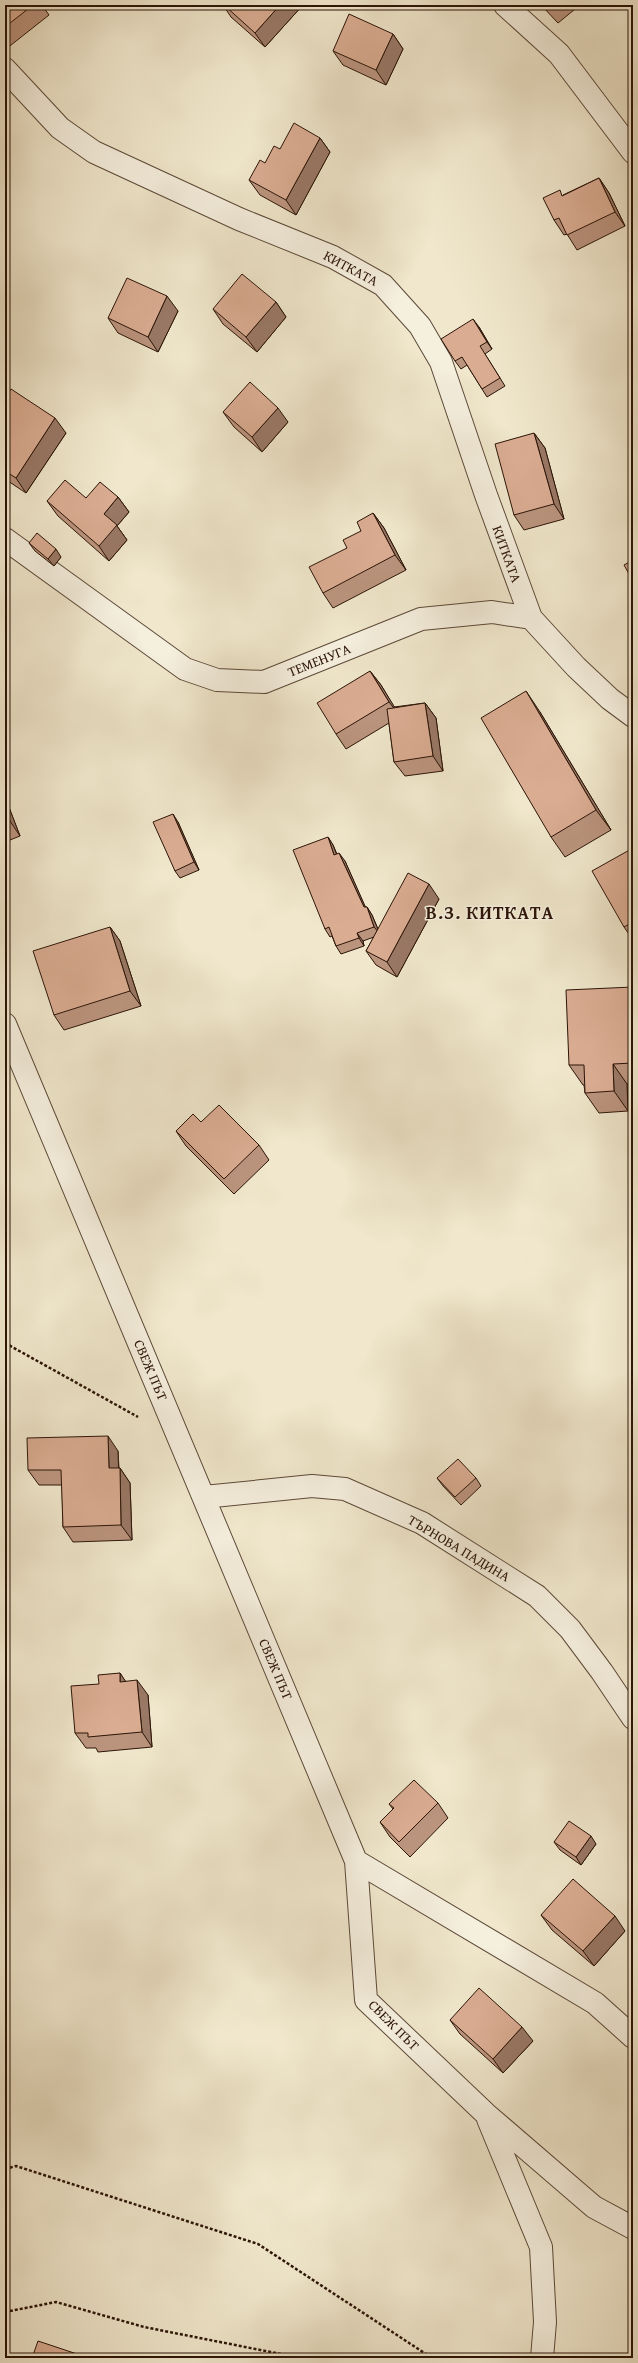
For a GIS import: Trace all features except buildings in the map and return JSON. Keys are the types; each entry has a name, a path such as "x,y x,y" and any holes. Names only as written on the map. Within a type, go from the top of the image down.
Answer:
{"street":[{"path":"505,5 559,54 633,152"},
{"name":"КИТКАТА","path":"5,69 60,128 94,152 239,219 333,257 383,285 420,326 441,362 486,495 531,618"},
{"name":"ТЕМЕНУГА","path":"5,539 185,669 217,680 264,682 421,619 492,612 531,618"},
{"path":"531,618 576,667 610,699 633,716"},
{"name":"СВЕЖ ПЪТ","path":"5,1024 356,1861 366,2000 486,2114 594,2207 633,2228"},
{"name":"ТЪРНОВА ПАДИНА","path":"204,1497 312,1486 345,1489 422,1523 537,1596 570,1629 602,1672 633,1718"},
{"path":"356,1861 595,2004 633,2037"},
{"path":"486,2114 541,2247 545,2322 542,2358"}],"path":[{"path":"5,1344 130,1414 150,1421 174,1424"},
{"path":"5,2169 16,2166 258,2244 432,2358"},
{"path":"5,2312 56,2302 144,2327 301,2358"}],"district":[{"name":"В.З. КИТКАТА","path":"490,913"}]}
